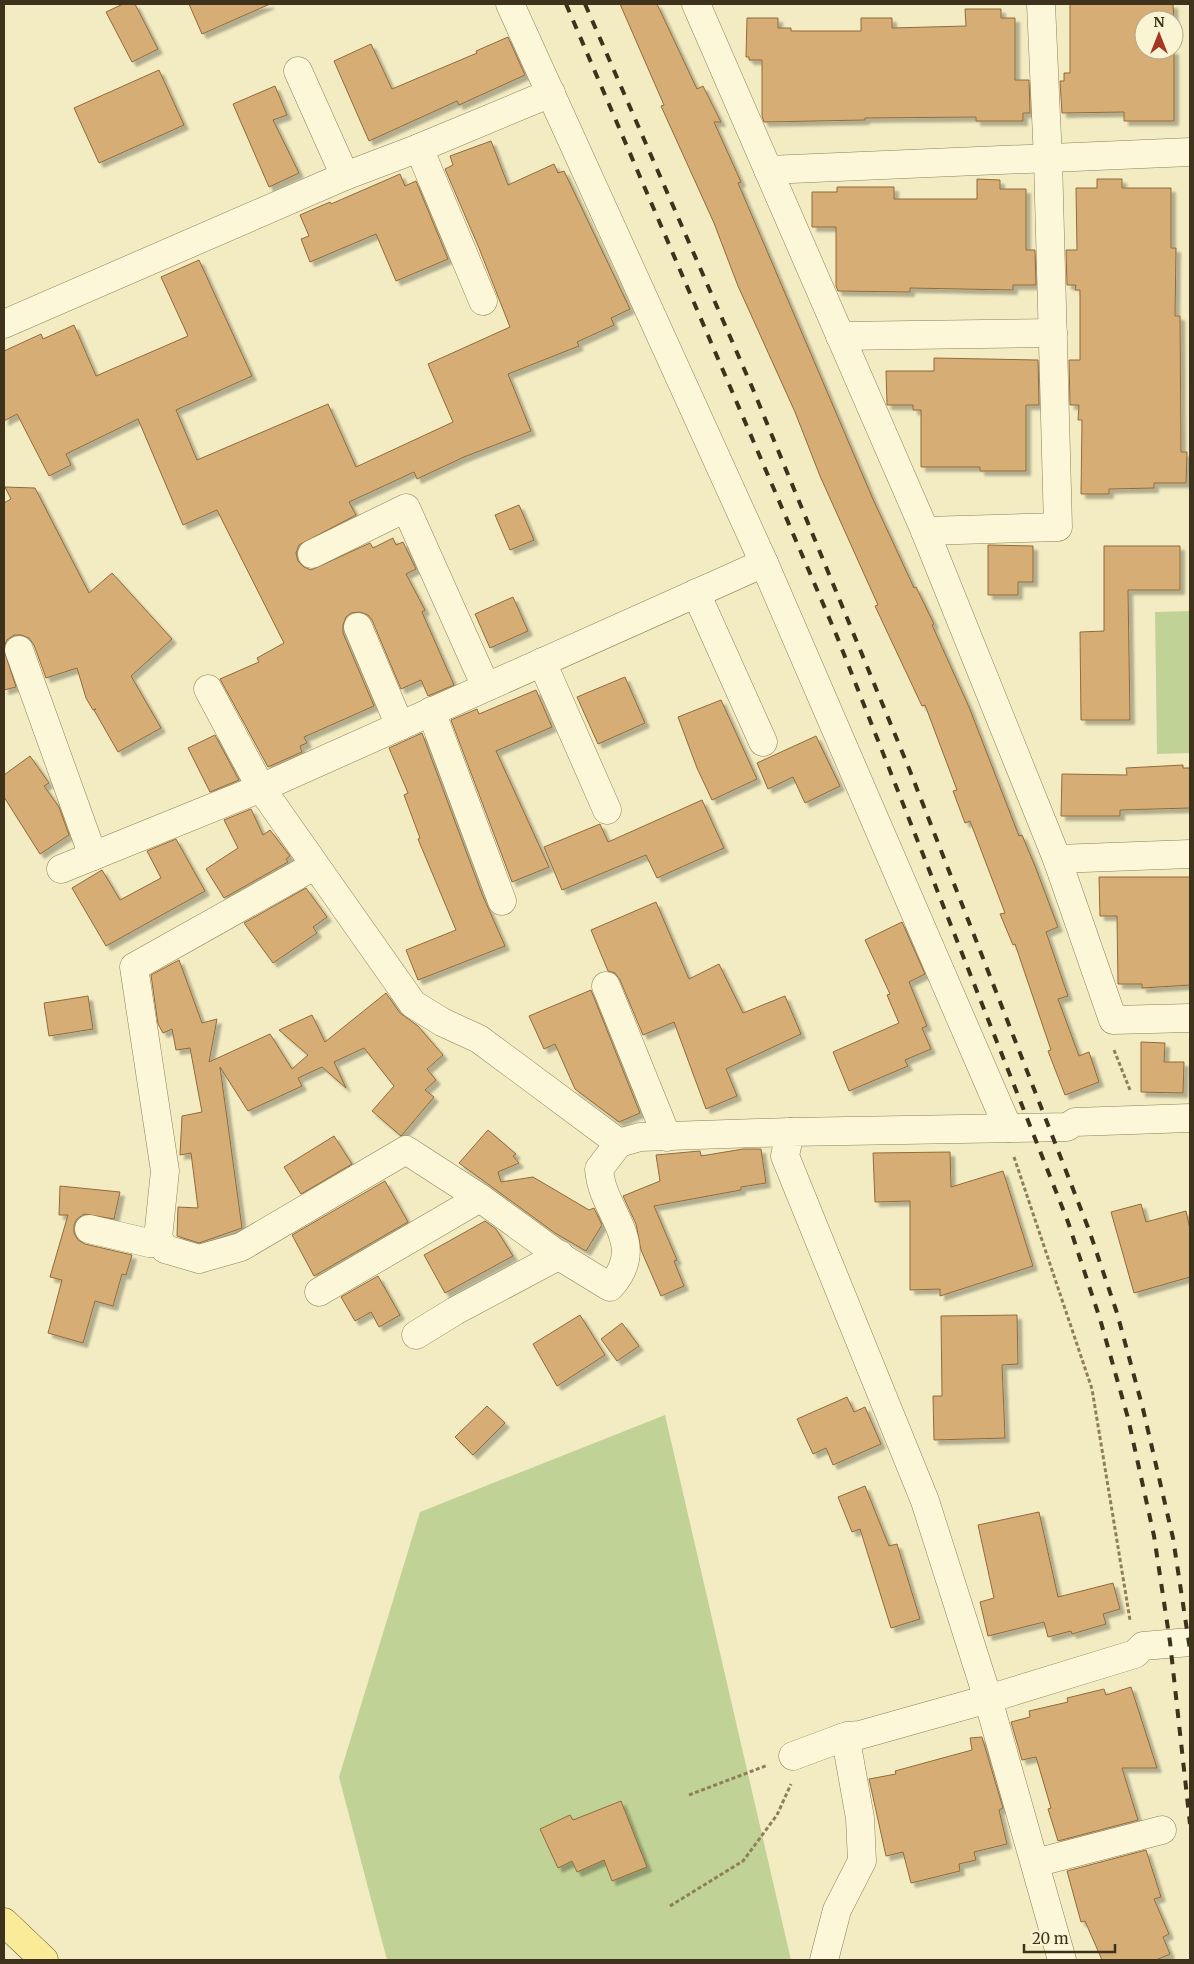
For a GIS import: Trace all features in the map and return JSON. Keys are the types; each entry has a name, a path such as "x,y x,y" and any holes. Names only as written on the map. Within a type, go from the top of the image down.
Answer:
{"main road":[{"path":"4,1922 44,1960"}],"street":[{"path":"510,4 764,563 1008,1128"},
{"path":"696,4 925,531 1057,859 1112,1020 1190,1018"},
{"path":"925,531 1058,527 1048,160 1041,4"},
{"path":"298,71 345,176"},
{"path":"4,324 345,176 419,148 551,93"},
{"path":"419,148 483,301"},
{"path":"768,170 1048,160 1190,152"},
{"path":"840,336 1052,333"},
{"path":"312,554 406,508 486,687"},
{"path":"61,868 260,788 764,563"},
{"path":"696,593 763,742"},
{"path":"358,627 400,726"},
{"path":"19,650 93,856"},
{"path":"542,662 607,810"},
{"path":"208,689 260,788 413,1004 442,1022 479,1039 619,1143"},
{"path":"431,712 502,901"},
{"path":"1057,859 1190,854"},
{"path":"314,866 134,968 166,1171 158,1238 165,1249 199,1259 241,1247 406,1150 610,1287 619,1277 626,1242 600,1184 599,1170 619,1143 640,1137 1067,1127 1075,1122 1190,1118"},
{"path":"606,986 667,1137"},
{"path":"790,1132 785,1156 925,1501 988,1699 1062,1960"},
{"path":"319,1292 480,1198"},
{"path":"89,1228 149,1243 161,1243"},
{"path":"416,1335 455,1311 560,1255"},
{"path":"798,1761 842,1738 860,1735 988,1699 1136,1654 1143,1646 1190,1642"},
{"path":"824,1960 837,1910 862,1861 860,1818 848,1751 842,1738"},
{"path":"1035,1863 1162,1830"}],"path":[{"path":"1112,1020 1110,1040 1142,1120"},
{"path":"1008,1128 1009,1142 1092,1389 1136,1654"},
{"path":"689,1795 798,1761"},
{"path":"670,1906 743,1861 777,1815 798,1761"}],"green space":[{"path":"1190,611 1190,753 1157,754 1155,612"},
{"path":"665,1415 791,1960 387,1960 339,1777 420,1512"}],"building":[{"path":"123,4 135,4 158,49 132,62 106,12"},
{"path":"189,4 270,4 202,34"},
{"path":"620,4 657,4 697,89 703,86 721,122 714,122 741,182 738,183 872,497 914,588 916,587 934,624 932,625 969,707 1019,836 1022,835 1035,866 1058,927 1046,932 1068,996 1058,999 1079,1056 1089,1052 1099,1082 1065,1095 1048,1051 1051,1050 1015,944 1013,945 1000,914 1005,913 970,821 965,823 953,791 957,790 925,705 922,706 875,606 878,605 820,476 795,412 738,286 714,223 661,106 664,105"},
{"path":"1070,4 1173,4 1173,10 1134,10 1134,60 1174,60 1174,121 1124,121 1124,112 1062,113 1060,81 1064,81 1064,73 1070,73"},
{"path":"965,9 1001,9 1001,18 1015,18 1015,80 1029,80 1030,113 1023,113 1023,121 976,121 976,117 865,118 865,120 764,122 762,116 762,60 749,60 749,57 746,57 747,18 778,18 778,28 791,28 791,31 861,31 861,18 892,18 892,28 966,26"},
{"path":"508,37 525,75 459,105 457,101 369,141 334,61 371,44 392,89 477,53 476,51"},
{"path":"159,70 184,125 99,163 74,108"},
{"path":"275,86 287,115 273,120 299,173 269,187 233,104"},
{"path":"491,141 508,185 554,164 558,173 564,171 630,309 611,318 614,325 577,342 579,346 508,374 531,431 464,457 417,479 414,472 349,502 356,515 299,545 296,553 298,561 304,567 311,570 370,543 373,548 393,538 396,545 403,542 416,569 406,574 425,610 422,612 454,685 428,696 421,680 401,689 372,620 368,615 360,612 351,613 346,617 343,633 374,706 304,737 307,743 300,746 302,752 268,767 220,679 259,662 257,658 284,643 217,510 183,525 138,419 66,454 71,465 49,476 17,414 4,421 4,351 41,334 43,339 74,325 96,376 188,336 161,277 199,260 252,376 176,410 197,460 328,404 356,467 453,422 428,364 510,327 445,169 453,165 450,156"},
{"path":"400,174 405,186 416,181 448,259 396,281 376,234 310,262 301,239 309,236 300,215 330,202 331,204"},
{"path":"977,179 1000,180 1000,189 1026,189 1026,250 1035,250 1036,285 1013,285 1013,290 910,288 910,292 838,291 836,286 836,227 812,227 812,192 837,192 837,187 894,187 894,199 977,199"},
{"path":"1097,179 1122,179 1122,188 1171,188 1171,248 1176,248 1175,316 1180,316 1181,452 1187,452 1186,483 1154,483 1154,488 1109,489 1109,494 1081,494 1082,420 1078,420 1079,405 1070,405 1069,360 1080,360 1080,290 1075,290 1076,285 1067,285 1066,250 1077,250 1076,188 1097,188"},
{"path":"934,358 1038,360 1039,405 1026,405 1026,471 980,471 980,467 921,467 921,410 913,410 913,405 887,405 886,371 934,371"},
{"path":"5,487 35,488 89,593 112,573 172,639 131,676 161,728 118,752 94,710 96,709 93,710 86,698 77,668 46,678 34,645 29,638 14,635 7,640 4,647 4,503 11,499"},
{"path":"519,505 534,540 510,550 495,515"},
{"path":"988,545 1033,546 1033,582 1018,582 1018,595 988,595"},
{"path":"1104,546 1180,546 1180,590 1128,590 1130,720 1081,720 1080,632 1104,631"},
{"path":"513,597 528,631 490,648 475,614"},
{"path":"4,650 16,687 4,690"},
{"path":"625,677 645,723 598,744 577,697"},
{"path":"536,690 552,727 496,751 549,867 512,882 451,720 477,709 479,714"},
{"path":"721,700 757,779 712,800 697,768 678,717"},
{"path":"422,733 482,894 505,946 418,980 406,950 456,930 418,839 420,838 404,795 408,793 389,748"},
{"path":"215,735 239,780 210,792 188,748"},
{"path":"816,736 840,786 805,803 793,777 768,789 757,763"},
{"path":"30,756 49,783 44,786 59,807 69,835 40,854 4,797 4,775"},
{"path":"1183,765 1183,768 1190,768 1190,808 1120,810 1120,816 1061,816 1062,774 1127,775 1126,768"},
{"path":"702,800 724,848 657,878 646,855 562,890 544,847 600,824 608,842"},
{"path":"251,809 263,835 270,830 290,856 286,859 288,862 224,898 206,869 238,848 224,820"},
{"path":"176,839 205,891 106,946 72,888 102,870 120,900 161,878 147,851"},
{"path":"1099,877 1190,877 1190,985 1142,988 1142,984 1118,984 1117,916 1100,916"},
{"path":"306,888 327,917 313,927 317,933 273,963 244,923"},
{"path":"656,902 689,979 719,964 743,1013 785,996 801,1034 726,1069 737,1096 706,1109 674,1022 643,1035 620,980 615,973 608,971 591,930"},
{"path":"902,922 925,974 909,982 927,1026 922,1028 931,1049 905,1060 908,1066 849,1091 833,1052 899,1023 887,995 890,994 865,940"},
{"path":"179,960 202,1023 217,1019 209,1062 270,1034 292,1069 308,1055 279,1030 312,1015 325,1042 386,993 400,1013 418,1026 443,1055 427,1069 436,1080 425,1090 434,1097 401,1136 372,1111 394,1086 364,1048 334,1062 346,1088 322,1067 298,1078 302,1086 248,1111 220,1067 242,1228 199,1243 177,1236 178,1207 198,1208 191,1153 180,1155 182,1116 202,1112 190,1048 176,1050 172,1029 163,1033 158,1024 151,975"},
{"path":"591,990 640,1113 619,1122 575,1089 555,1044 544,1049 529,1016"},
{"path":"88,996 93,1029 49,1036 44,1003"},
{"path":"1141,1042 1165,1043 1164,1062 1184,1062 1183,1093 1141,1092"},
{"path":"488,1130 516,1154 513,1156 519,1163 498,1172 501,1182 533,1177 589,1210 594,1208 602,1225 586,1251 555,1233 459,1163"},
{"path":"334,1136 352,1164 301,1194 284,1167"},
{"path":"743,1149 761,1149 766,1183 741,1187 741,1190 654,1206 677,1260 674,1261 684,1286 661,1296 641,1250 636,1224 623,1196 660,1181 656,1155 700,1151 701,1156"},
{"path":"950,1152 951,1187 1003,1171 1033,1266 940,1296 940,1289 910,1290 910,1201 875,1202 873,1153"},
{"path":"385,1181 408,1222 314,1276 292,1235"},
{"path":"60,1186 120,1192 114,1219 84,1214 77,1219 74,1225 74,1233 78,1240 85,1244 132,1255 126,1275 122,1274 113,1306 95,1301 83,1343 48,1333 62,1280 50,1277 68,1215 59,1215"},
{"path":"1141,1204 1146,1222 1186,1211 1190,1229 1190,1277 1134,1293 1111,1212"},
{"path":"485,1221 496,1229 513,1256 445,1293 424,1255"},
{"path":"378,1276 400,1315 379,1327 371,1312 355,1321 341,1297"},
{"path":"580,1315 605,1355 557,1386 533,1344"},
{"path":"1017,1315 1018,1364 1002,1365 1005,1438 934,1440 933,1396 942,1396 941,1316"},
{"path":"622,1323 639,1346 617,1361 601,1339"},
{"path":"847,1397 854,1412 865,1407 881,1444 833,1465 826,1448 813,1454 797,1419"},
{"path":"487,1406 505,1423 473,1455 455,1437"},
{"path":"865,1486 889,1546 897,1544 920,1619 891,1628 860,1529 852,1532 838,1497"},
{"path":"1039,1512 1058,1597 1113,1583 1120,1609 1103,1614 1106,1624 1072,1634 1071,1631 1048,1637 1044,1622 988,1636 980,1602 994,1598 978,1525"},
{"path":"1131,1687 1157,1768 1122,1768 1138,1820 1058,1841 1048,1809 1051,1808 1036,1757 1022,1760 1011,1722 1030,1717 1029,1711 1068,1702 1067,1698 1104,1689 1106,1695"},
{"path":"982,1737 1003,1808 999,1810 1007,1844 974,1852 976,1860 959,1864 960,1871 911,1883 903,1852 886,1856 869,1779 896,1774 895,1771 972,1750 970,1738"},
{"path":"621,1801 647,1867 612,1881 604,1860 577,1872 572,1861 558,1868 540,1829 570,1815 573,1820"},
{"path":"1146,1850 1161,1897 1154,1899 1169,1934 1163,1937 1170,1954 1156,1960 1102,1960 1085,1921 1081,1922 1067,1871"}],"railway":[{"path":"566,4 836,634 1068,1222 1100,1319 1128,1418 1154,1536 1170,1642 1190,1824"},
{"path":"585,4 752,387 910,771 1089,1230 1117,1313 1143,1409 1173,1538 1190,1650"}]}
